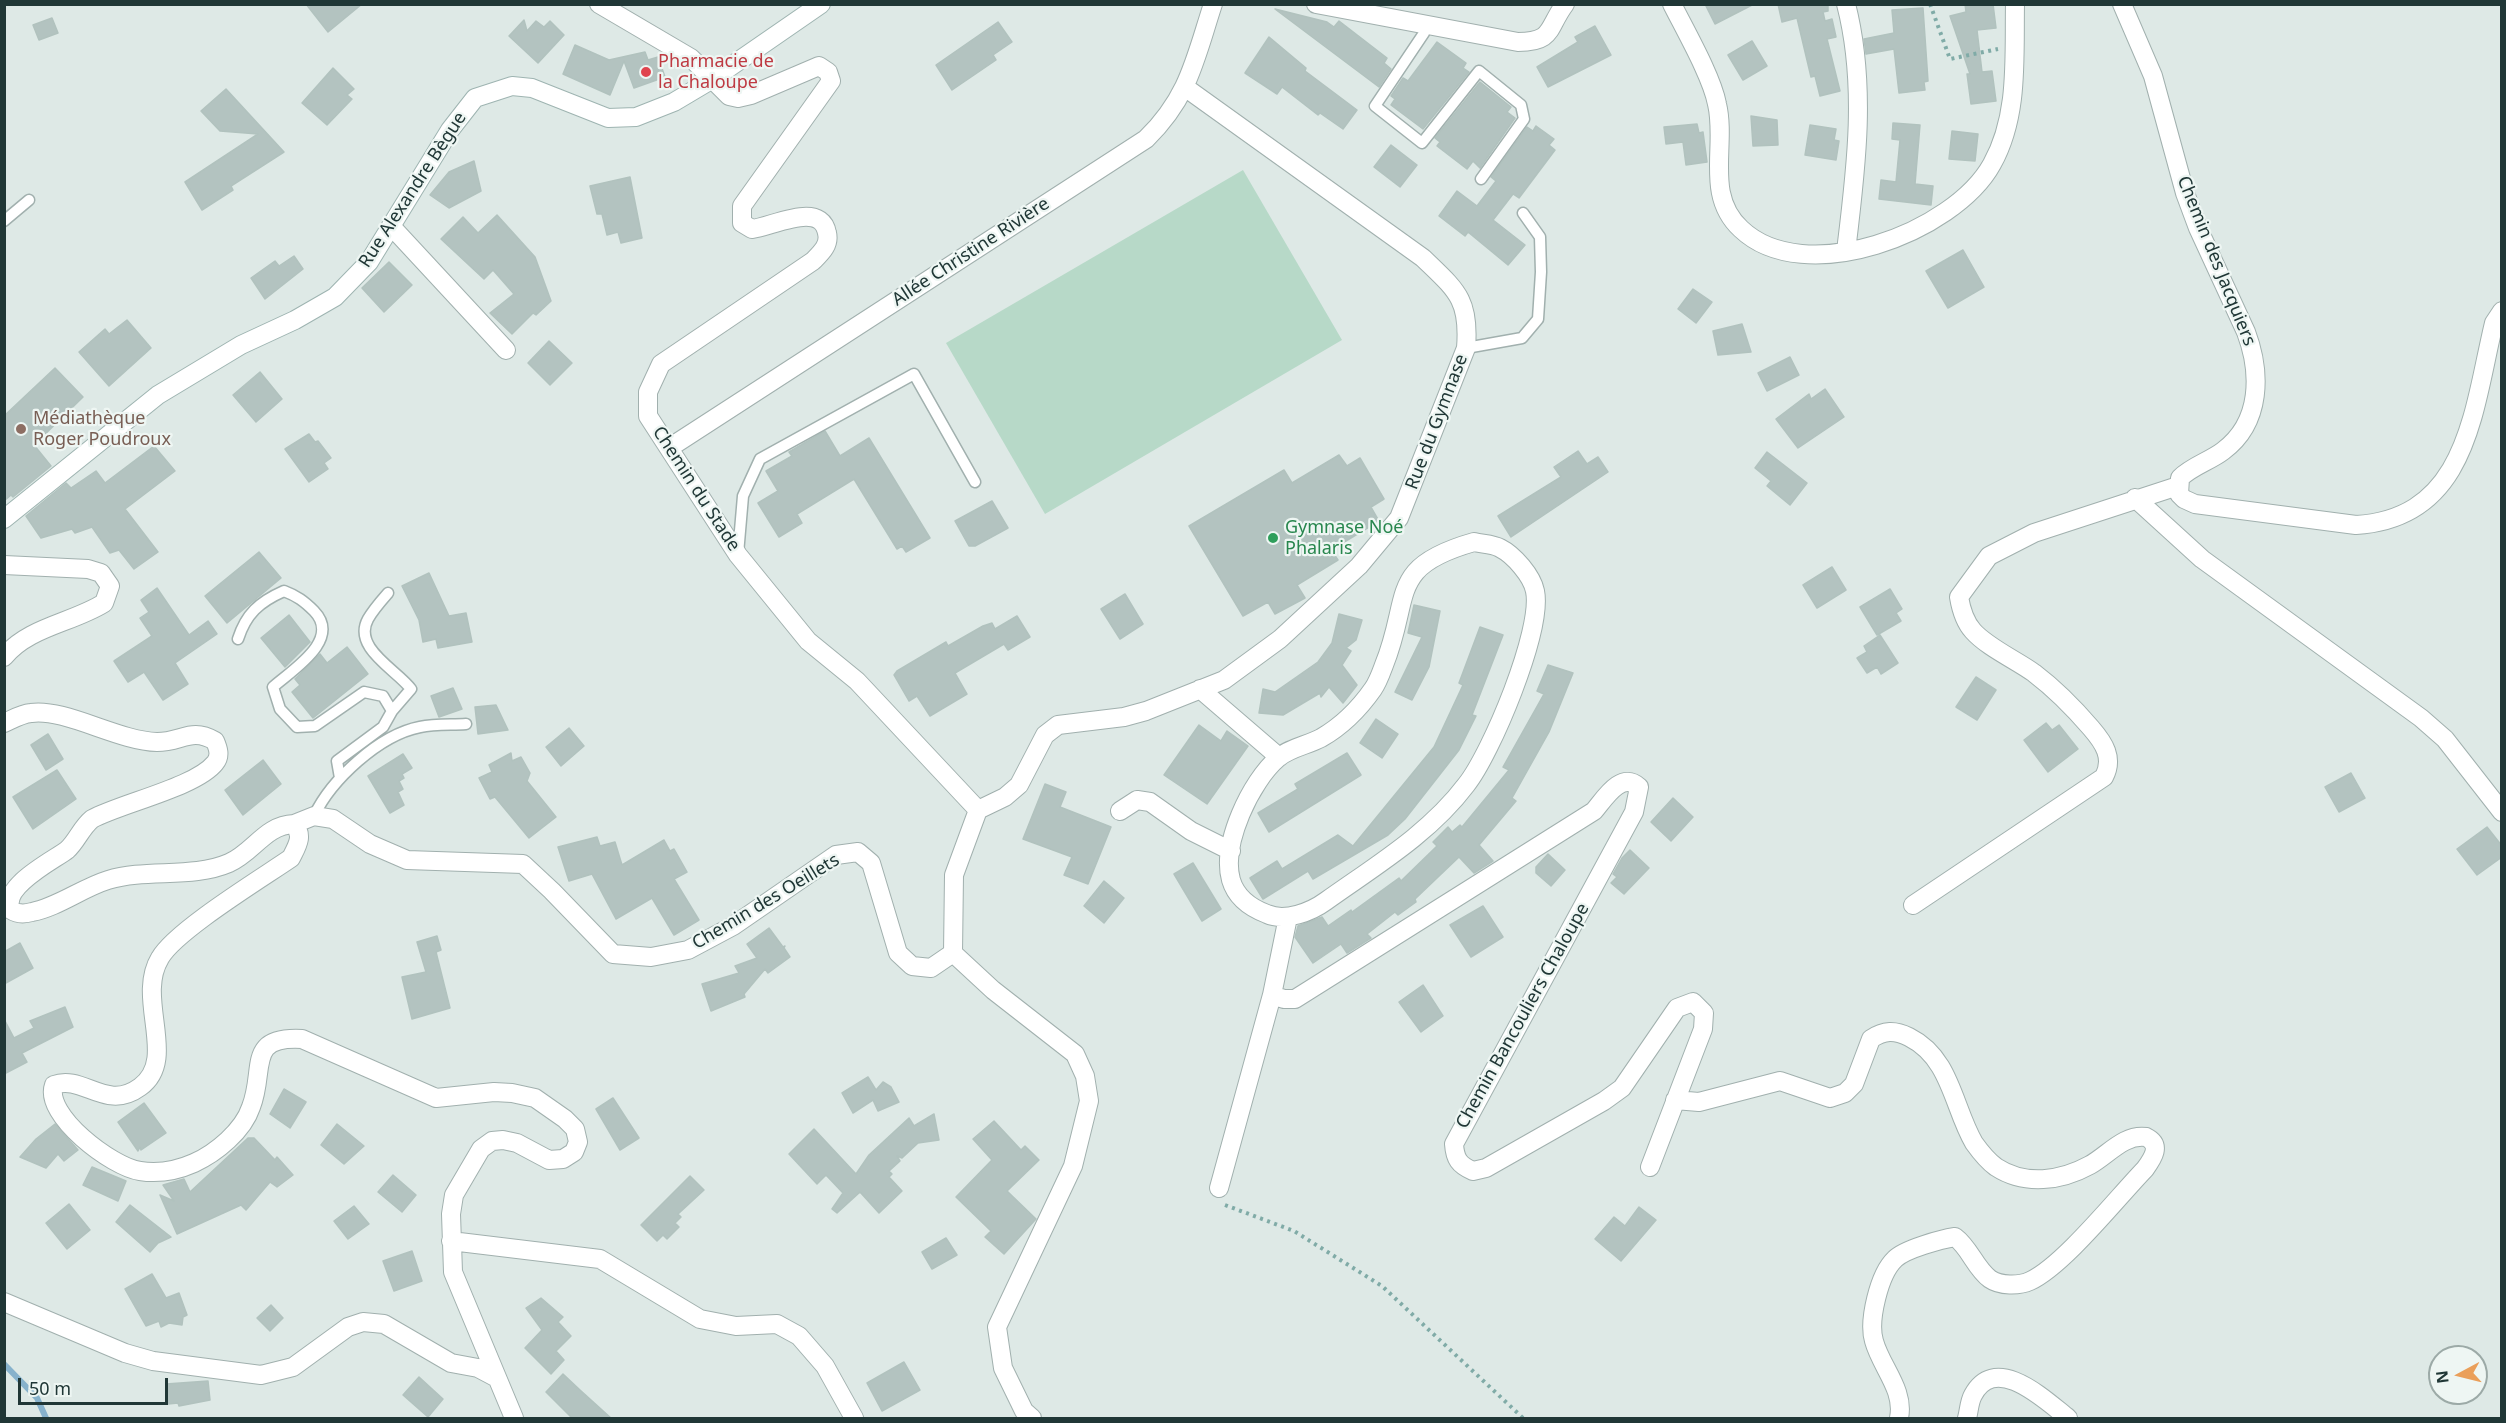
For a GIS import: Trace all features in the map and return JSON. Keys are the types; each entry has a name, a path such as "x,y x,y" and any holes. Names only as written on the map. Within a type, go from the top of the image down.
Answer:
{"street":[{"path":"599,4 691,58 711,80"},
{"name":"Rue Alexandre Bègue","path":"8,515 167,390 241,345 295,320 335,297 369,262 450,130 475,98 512,86 532,88 608,118 636,117 674,102 711,80 821,4"},
{"name":"Allée Christine Rivière","path":"669,448 1146,139 1166,119 1186,88 1212,4"},
{"path":"1316,4 1518,42 1535,42 1546,37 1565,4"},
{"path":"1672,4 1718,105 1720,188 1726,207 1741,230 1772,248 1805,255 1846,251 1893,241 1921,229 1974,188 1991,166 2006,131 2013,91 2015,4"},
{"path":"1846,4 1852,27 1856,75 1857,144 1846,251"},
{"name":"Chemin des Jacquiers","path":"2122,4 2153,76 2185,193 2254,353 2256,374 2250,416 2237,437 2224,450 2184,474 2178,486"},
{"name":"Chemin du Stade","path":"711,80 729,96 738,98 819,66 828,72 831,81 742,207 741,216 742,223 752,229 803,216 813,216 821,220 827,230 828,240 823,252 813,261 661,364 646,402 648,416 738,555 808,641 857,681 978,810"},
{"name":"Rue du Gymnase","path":"1186,88 1423,258 1450,284 1463,302 1468,323 1466,348 1399,518 1359,566 1280,639 1224,680 1200,689"},
{"path":"391,226 506,350"},
{"path":"1913,905 2104,777 2108,769 2109,757 2101,740 2067,700 2034,673 1973,632 1962,614 1959,597 1989,556 2034,533 2117,507 2135,498 2178,486 2179,494 2184,500 2195,504 2356,525 2378,524 2399,518 2422,504 2444,484 2461,456 2494,323 2502,311"},
{"path":"2135,498 2202,559 2421,718 2445,739 2502,812"},
{"path":"1474,542 1499,547 1518,561 1535,590 1535,620 1503,717 1467,785 1421,833 1321,904 1288,917 1269,915 1243,902 1231,881 1231,850 1238,817 1260,780 1279,757 1321,738 1346,722 1375,687 1394,636 1400,600 1408,579 1427,562 1449,550 1474,542"},
{"path":"4,565 88,569 100,573 110,586 104,603 88,613 21,641 4,657"},
{"path":"1032,1419 1024,1411 1003,1368 997,1327 1073,1166 1089,1101 1085,1076 1075,1054 993,990 953,953 954,875 978,810 1005,797 1018,785 1045,735 1058,725 1124,717 1200,689 1279,757"},
{"path":"4,723 31,713 47,713 125,737 156,742 203,734 215,741 219,752 216,762 198,776 92,819 82,828 66,851 15,878 4,895 6,905 12,911 22,914 36,912 109,880 133,875 207,870 228,864 244,855 270,831 314,816"},
{"name":"Chemin Bancouliers Chaloupe","path":"1272,995 1284,999 1295,999 1594,811 1616,786 1627,781 1635,783 1640,787 1634,812 1467,1117 1454,1144 1454,1156 1461,1166 1473,1171 1486,1168 1604,1101 1622,1088 1677,1008 1693,1002 1704,1013 1703,1029 1675,1100"},
{"path":"1120,811 1137,800 1150,802 1191,831 1231,850"},
{"name":"Chemin des Oeillets","path":"314,816 333,819 370,844 407,860 523,864 613,954 642,956 688,950 733,926 836,855 858,852 872,863 898,953 912,966 931,968 953,953"},
{"path":"294,824 298,829 300,841 291,858 181,936 161,956 152,974 150,990 158,1040 156,1068 142,1086 129,1094 109,1097 63,1081 54,1085 50,1094 55,1108 104,1157 138,1171 164,1173 193,1163 223,1146 251,1108 264,1050 271,1041 283,1038 302,1039 436,1098 512,1093 536,1098 575,1129 578,1142 574,1152 563,1159 549,1160 517,1143 503,1140 492,1141 481,1149 454,1195 451,1240 453,1272 514,1419"},
{"path":"1219,1188 1272,995 1288,917"},
{"path":"1650,1167 1675,1100 1699,1102 1780,1081 1830,1098 1845,1093 1854,1084 1871,1039 1885,1031 1899,1032 1917,1041 1938,1062 1954,1092 1974,1143 1995,1166 2020,1178 2058,1179 2090,1165 2131,1138 2146,1137 2154,1143 2156,1149 2153,1158 2145,1169 2051,1268 2029,1282 2013,1286 1991,1280 1975,1263 1965,1244 1955,1237 1943,1238 1895,1258 1884,1280 1871,1322 1874,1342 1898,1395 1899,1419"},
{"path":"451,1240 600,1259 700,1319 736,1326 777,1324 799,1336 825,1366 854,1419"},
{"path":"4,1302 125,1353 153,1361 261,1375 293,1367 348,1327 363,1322 384,1324 451,1363 478,1368 495,1377"},
{"path":"1967,1419 1973,1396 1983,1384 1999,1378 2025,1384 2068,1419"}],"lane":[{"path":"1426,25 1424,33 1375,106 1422,143 1479,71 1521,105 1524,119 1481,179"},
{"path":"4,221 28,200"},
{"path":"1466,348 1522,338 1538,319 1541,272 1540,237 1523,213"},
{"path":"738,555 743,496 760,459 914,374 975,482"},
{"path":"238,639 245,618 272,596 284,591 299,596 319,617 323,632 318,648 273,687 280,709 297,727 315,726 364,692 383,696 392,711"},
{"path":"339,778 337,760 383,727 392,711 411,689 402,677 372,652 365,639 367,621 388,593"},
{"path":"314,816 322,799 339,778 359,760 392,737 419,727 466,724"}],"path":[{"path":"1930,4 1950,58 2014,46"},
{"path":"1219,1188 1217,1198 1225,1205 1294,1231 1382,1286 1523,1419"}],"green space":[{"path":"1243,170 1342,340 1045,514 946,343"}],"building":[{"path":"306,4 362,4 328,32"},
{"path":"1705,4 1754,4 1715,24"},
{"path":"1778,4 1828,4 1828,11 1823,12 1825,21 1832,19 1836,37 1827,39 1840,91 1820,96 1815,76 1811,77 1797,18 1782,22"},
{"path":"1965,4 1993,4 1996,28 1977,30 1982,72 1992,71 1996,101 1971,104 1967,74 1970,74 1950,16 1966,12"},
{"path":"1923,8 1928,81 1924,82 1925,90 1899,93 1894,49 1866,54 1864,39 1894,33 1892,10"},
{"path":"1275,9 1327,22 1334,27 1339,21 1387,58 1384,63 1391,69 1379,87"},
{"path":"52,18 58,33 39,40 33,25"},
{"path":"524,20 527,31 536,21 544,27 550,21 564,35 538,63 509,36"},
{"path":"998,22 1012,42 993,55 996,60 952,90 936,65"},
{"path":"1595,26 1611,55 1548,87 1537,67 1578,42 1575,37"},
{"path":"1269,37 1306,68 1305,71 1357,110 1343,129 1320,113 1318,115 1282,87 1277,94 1245,73"},
{"path":"1752,41 1767,66 1743,80 1728,55"},
{"path":"1437,42 1466,63 1463,68 1469,72 1423,129 1391,105 1395,99 1391,96 1403,78 1408,81"},
{"path":"575,45 609,60 645,52 648,60 658,57 665,77 634,88 624,61 610,95 563,74"},
{"path":"333,68 354,89 347,95 352,99 327,125 302,103"},
{"path":"1480,82 1511,107 1507,112 1515,118 1480,168 1473,161 1467,169 1437,146 1440,142 1435,138"},
{"path":"226,89 284,152 231,186 233,190 202,210 185,182 258,134 220,131 201,111"},
{"path":"1751,116 1777,120 1778,145 1753,146"},
{"path":"1893,123 1920,125 1915,184 1933,186 1931,205 1879,199 1881,180 1896,182 1900,140 1892,139"},
{"path":"1697,124 1699,133 1703,132 1707,162 1686,165 1683,142 1666,144 1664,127"},
{"path":"1810,125 1836,129 1834,140 1839,141 1836,160 1805,155"},
{"path":"1536,126 1554,139 1549,145 1555,150 1519,198 1513,194 1493,220 1525,245 1508,265 1468,232 1465,236 1439,216 1457,191 1477,206 1496,181 1491,177 1527,127 1533,131"},
{"path":"1952,131 1978,134 1975,161 1949,159"},
{"path":"1391,145 1417,165 1400,187 1374,167"},
{"path":"474,161 481,191 449,208 430,195 449,172"},
{"path":"630,177 642,238 621,243 618,232 607,235 602,214 597,214 590,186"},
{"path":"497,215 535,257 551,301 536,315 533,313 512,334 490,313 514,294 493,270 484,279 441,239 463,217 478,233"},
{"path":"1963,250 1984,287 1948,308 1926,271"},
{"path":"294,256 303,269 265,299 251,278 275,261 279,266"},
{"path":"389,262 412,285 384,312 362,288"},
{"path":"1693,289 1712,302 1696,323 1678,309"},
{"path":"127,320 151,348 109,386 79,352 105,329 109,334"},
{"path":"1742,324 1751,352 1718,355 1713,331"},
{"path":"549,341 572,363 550,385 528,363"},
{"path":"1790,357 1799,375 1767,391 1758,373"},
{"path":"55,368 83,397 34,445 51,466 13,497 11,495 4,501 4,416"},
{"path":"260,372 282,399 256,422 233,395"},
{"path":"1825,389 1844,417 1798,448 1776,419 1809,394 1811,399"},
{"path":"825,431 840,456 869,438 930,538 906,552 902,546 897,549 854,479 797,514 802,523 779,537 758,503 778,491 766,471 792,456 789,452"},
{"path":"309,434 315,442 318,441 331,458 324,463 328,469 309,482 285,449"},
{"path":"154,446 175,471 125,509 158,552 134,569 119,550 110,553 92,527 75,533 72,529 41,538 26,516 66,483 71,488 96,471 105,483"},
{"path":"1578,451 1587,464 1598,457 1608,472 1511,537 1498,516 1561,477 1554,467"},
{"path":"1767,452 1807,483 1790,505 1767,486 1771,481 1755,468"},
{"path":"1339,455 1347,466 1360,458 1384,499 1371,507 1379,521 1331,550 1338,560 1297,585 1305,598 1275,614 1268,602 1243,616 1189,526 1284,470 1292,483"},
{"path":"992,501 1008,528 975,546 969,546 955,521"},
{"path":"259,552 281,578 227,623 205,596"},
{"path":"1832,567 1846,590 1817,608 1803,585"},
{"path":"429,573 449,616 466,613 472,642 438,648 436,639 423,642 419,620 402,586"},
{"path":"157,588 189,635 208,621 217,634 175,663 188,684 163,700 144,672 128,682 114,661 152,636 140,618 149,612 141,600"},
{"path":"1890,589 1902,609 1896,613 1901,621 1877,635 1860,607"},
{"path":"1125,594 1143,624 1120,639 1101,609"},
{"path":"1414,605 1440,611 1429,667 1412,700 1395,692 1422,637 1408,633"},
{"path":"1339,614 1362,620 1356,640 1346,648 1351,651 1342,665 1357,685 1343,703 1329,687 1321,697 1320,693 1283,715 1259,713 1263,689 1275,692 1318,662 1332,643"},
{"path":"289,615 310,642 285,667 261,638"},
{"path":"1017,616 1030,637 1008,650 1004,644 955,673 967,694 930,716 917,696 909,701 894,675 897,671 946,642 948,646 992,623 995,629"},
{"path":"1480,627 1503,635 1472,715 1476,716 1459,750 1405,819 1388,835 1313,879 1308,871 1263,899 1250,878 1277,861 1282,869 1338,835 1353,846 1434,747 1463,685 1459,683"},
{"path":"1880,635 1898,663 1881,674 1877,667 1867,673 1857,658 1867,652 1864,646"},
{"path":"347,647 368,674 313,718 292,692 300,685 295,679 320,654 327,663"},
{"path":"1548,665 1573,673 1549,732 1512,798 1516,801 1479,845 1493,861 1474,873 1459,857 1415,899 1416,902 1398,915 1395,912 1367,934 1371,938 1347,953 1341,944 1313,963 1295,937 1298,926 1322,917 1328,926 1351,910 1352,912 1399,878 1401,881 1437,846 1433,842 1448,827 1452,832 1460,825 1462,827 1509,770 1503,767 1544,694 1537,691"},
{"path":"1976,677 1996,690 1977,720 1956,707"},
{"path":"453,688 462,709 439,717 431,696"},
{"path":"496,705 508,730 478,734 475,707"},
{"path":"1376,719 1398,734 1382,758 1360,743"},
{"path":"2046,723 2052,730 2059,725 2078,749 2048,772 2024,740"},
{"path":"1199,725 1221,741 1227,731 1248,746 1207,804 1164,775"},
{"path":"569,728 584,746 561,766 546,747"},
{"path":"48,734 63,759 46,770 31,745"},
{"path":"511,753 512,761 521,757 530,773 527,781 556,817 529,838 495,797 490,799 479,778 492,772 489,765"},
{"path":"1347,753 1361,775 1269,832 1258,813 1298,789 1295,784"},
{"path":"403,754 412,768 402,774 404,778 399,781 403,789 398,792 404,805 390,813 368,776"},
{"path":"263,760 281,784 243,815 225,790"},
{"path":"57,770 76,799 33,829 13,797"},
{"path":"2351,773 2365,798 2339,812 2325,787"},
{"path":"1045,784 1066,792 1060,807 1111,827 1088,884 1064,875 1072,857 1023,839"},
{"path":"1673,798 1693,817 1671,841 1651,822"},
{"path":"2487,827 2502,846 2502,857 2477,875 2457,849"},
{"path":"597,837 600,846 615,842 622,865 664,840 670,851 674,849 687,872 674,879 699,920 674,935 652,898 616,919 592,874 569,881 558,847"},
{"path":"1630,850 1649,868 1624,894 1611,883 1617,877 1613,874 1622,858"},
{"path":"1548,854 1565,870 1551,886 1536,873 1536,867"},
{"path":"1193,863 1221,909 1202,921 1174,874"},
{"path":"1104,881 1124,898 1104,923 1084,906"},
{"path":"1483,906 1503,937 1471,957 1450,925"},
{"path":"769,928 783,947 785,946 790,957 768,973 765,969 744,994 745,997 711,1011 702,984 739,973 735,966 757,958 747,944"},
{"path":"437,936 441,950 436,952 450,1008 412,1019 402,977 426,972 417,942"},
{"path":"20,943 33,968 4,984 4,952"},
{"path":"1423,985 1443,1016 1421,1032 1399,1002"},
{"path":"65,1007 73,1027 22,1053 27,1062 4,1074 4,1019 14,1038 34,1028 30,1021"},
{"path":"868,1077 876,1090 883,1082 891,1087 899,1102 878,1111 873,1100 853,1113 842,1093"},
{"path":"284,1089 306,1102 290,1128 270,1114"},
{"path":"613,1098 639,1138 620,1150 596,1109"},
{"path":"144,1103 166,1133 141,1150 140,1147 138,1151 118,1122"},
{"path":"934,1114 939,1140 918,1143 902,1158 897,1156 900,1161 889,1171 892,1174 889,1177 902,1191 879,1213 860,1192 837,1213 832,1209 843,1193 826,1175 817,1184 789,1154 814,1129 856,1174 869,1155 909,1118 914,1126"},
{"path":"994,1121 1021,1150 1025,1146 1039,1160 1007,1191 1036,1219 1004,1254 985,1237 991,1231 956,1197 992,1160 973,1139"},
{"path":"55,1124 78,1150 64,1161 58,1154 46,1168 20,1157 36,1139"},
{"path":"337,1124 364,1146 344,1164 321,1145"},
{"path":"248,1138 254,1138 275,1160 277,1157 293,1175 277,1187 270,1182 246,1210 241,1205 177,1234 160,1195 174,1201 163,1185 184,1179 190,1192"},
{"path":"92,1167 126,1181 118,1201 83,1185"},
{"path":"393,1175 416,1195 402,1212 378,1192"},
{"path":"690,1176 704,1190 678,1214 681,1217 675,1223 679,1227 667,1239 663,1235 657,1241 641,1225"},
{"path":"69,1204 90,1230 67,1249 46,1223"},
{"path":"130,1205 171,1237 158,1243 150,1252 116,1222"},
{"path":"354,1206 369,1224 348,1239 334,1221"},
{"path":"1639,1207 1656,1220 1621,1261 1595,1239 1614,1217 1625,1226"},
{"path":"946,1238 957,1255 932,1269 922,1252"},
{"path":"412,1251 422,1281 394,1291 383,1261"},
{"path":"152,1274 166,1298 179,1293 187,1315 183,1317 182,1325 169,1323 161,1327 159,1321 146,1326 125,1289"},
{"path":"541,1298 563,1317 558,1322 571,1336 556,1351 564,1360 551,1374 525,1348 542,1330 526,1308"},
{"path":"271,1305 283,1318 270,1331 257,1318"},
{"path":"904,1362 920,1390 882,1411 867,1383"},
{"path":"563,1374 612,1419 573,1419 546,1392"},
{"path":"419,1377 443,1399 428,1417 403,1395"},
{"path":"208,1381 210,1400 179,1406 178,1403 168,1404 166,1384"}],"waterway":[{"path":"4,1364 37,1398 46,1418"}],"place":[{"name":"Pharmacie de la Chaloupe","path":"646,72"},
{"name":"Médiathèque Roger Poudroux","path":"21,429"},
{"name":"Gymnase Noé Phalaris","path":"1273,538"}]}
